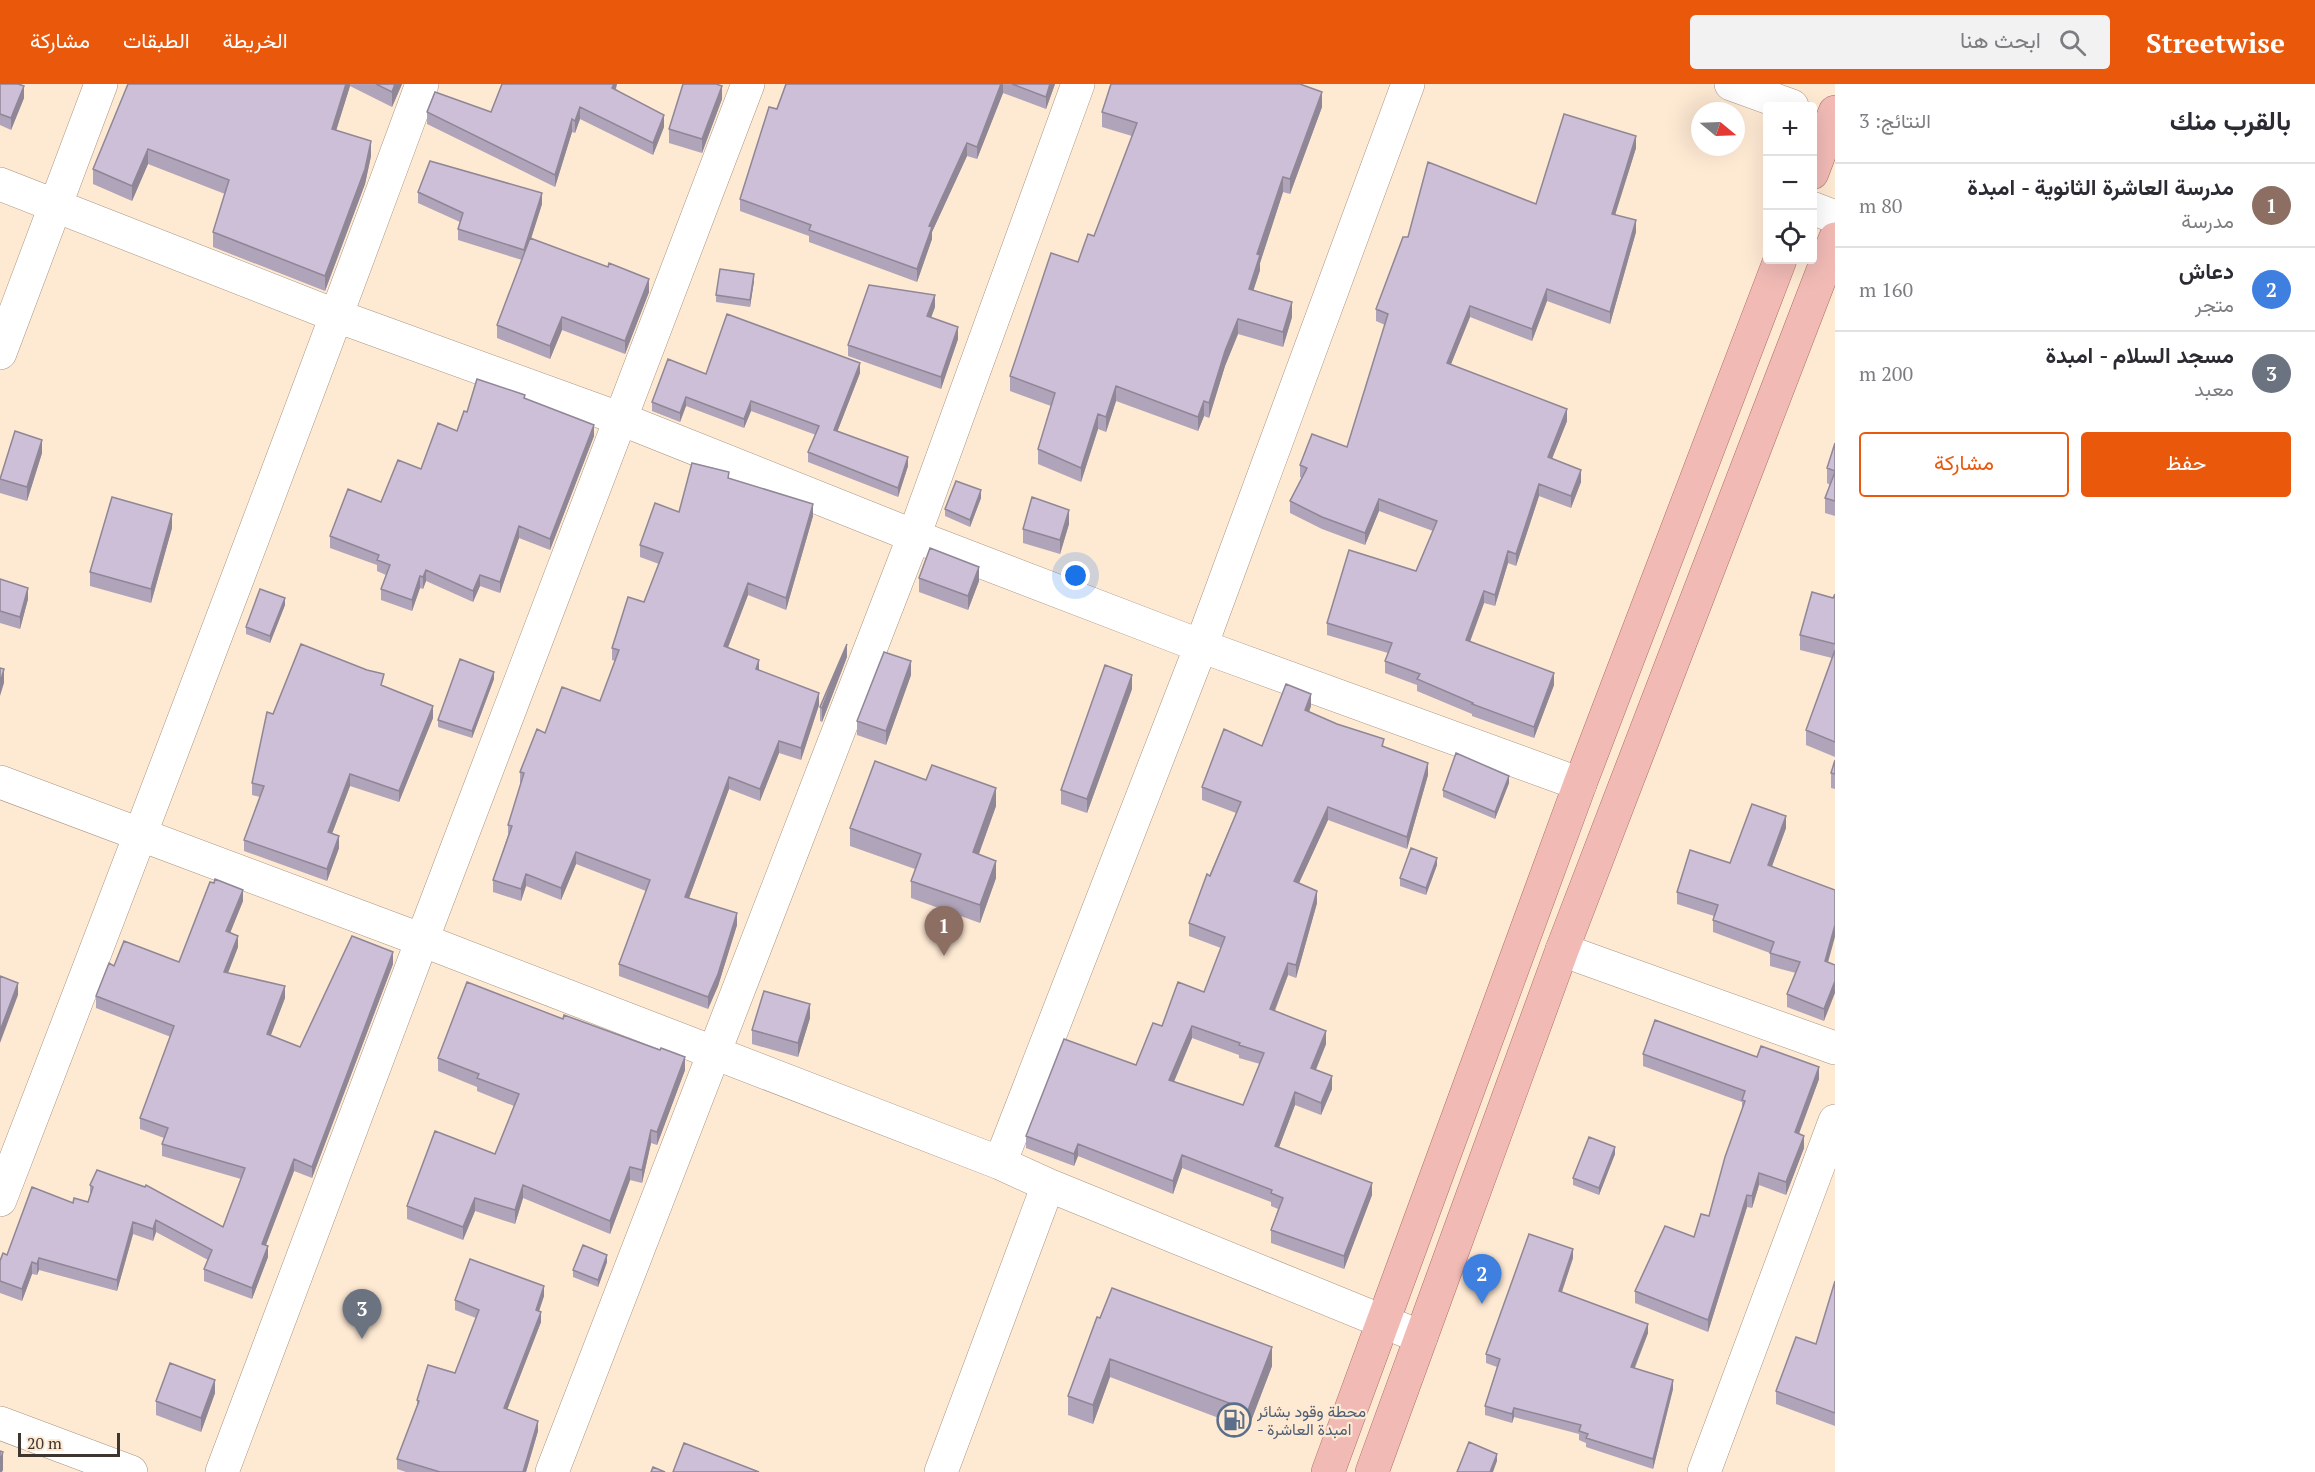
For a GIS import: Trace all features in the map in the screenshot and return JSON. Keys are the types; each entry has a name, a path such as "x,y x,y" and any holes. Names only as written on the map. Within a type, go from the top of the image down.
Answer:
{"main road":[{"path":"1817,156 1828,117"},
{"path":"1372,1472 1562,950 1835,239"},
{"path":"1328,1472 1580,784 1778,264"}],"street":[{"path":"0,353 101,84"},
{"path":"0,1200 337,316 422,84"},
{"path":"222,1472 748,84"},
{"path":"552,1472 914,536 1078,84"},
{"path":"1000,1163 1201,646 1408,84"},
{"path":"1731,84 1781,102"},
{"path":"0,183 337,316 621,419 914,536 1201,646 1580,784"},
{"path":"1817,210 1835,217"},
{"path":"0,782 422,940 1000,1163 1384,1324 1421,1337"},
{"path":"1562,950 1835,1048"},
{"path":"1704,1472 1835,1121"},
{"path":"941,1472 1048,1185"},
{"path":"0,1423 131,1472"}],"building":[{"path":"0,84 24,86 11,118 0,114"},
{"path":"128,84 346,84 332,129 371,141 365,169 325,276 213,232 229,180 148,149 132,186 93,169"},
{"path":"376,84 395,84 392,92"},
{"path":"502,84 614,84 612,88 664,115 653,143 580,107 575,121 572,119 555,175 427,112 435,92 491,112"},
{"path":"683,84 722,86 702,139 669,129"},
{"path":"786,84 1001,84 977,147 967,143 929,226 932,227 917,269 809,230 811,225 740,199 769,107 777,109"},
{"path":"1012,84 1050,84 1046,97"},
{"path":"1111,84 1300,84 1322,92 1290,179 1283,177 1257,254 1260,255 1249,289 1292,302 1283,332 1238,319 1225,351 1209,403 1204,401 1198,417 1116,386 1106,417 1098,414 1081,468 1038,449 1055,393 1010,376 1051,253 1078,262 1088,234 1094,236 1137,123 1102,112"},
{"path":"1564,114 1636,136 1612,214 1636,220 1610,312 1547,289 1532,329 1470,306 1447,363 1567,409 1548,457 1581,470 1571,496 1539,484 1516,554 1508,551 1495,595 1484,591 1466,640 1554,673 1534,727 1472,704 1417,679 1420,674 1385,661 1392,643 1327,623 1349,550 1416,571 1437,521 1379,499 1365,533 1322,517 1290,501 1307,468 1300,465 1312,434 1347,447 1388,314 1376,309 1403,237 1408,237 1428,162 1536,204"},
{"path":"430,161 542,193 524,250 458,229 463,213 418,192"},
{"path":"530,238 608,267 609,263 649,279 625,341 562,317 550,346 497,325"},
{"path":"720,269 754,274 750,300 716,295"},
{"path":"869,285 935,295 927,316 958,327 941,377 848,345"},
{"path":"727,314 860,363 834,430 908,457 898,488 808,452 819,426 751,401 744,419 686,397 680,413 652,402 668,359 706,374"},
{"path":"477,379 525,395 524,398 594,425 550,539 519,526 500,582 480,575 473,591 426,570 423,577 420,576 412,600 381,589 390,565 377,560 379,555 330,536 348,489 381,502 398,460 421,469 438,423 457,431 464,411 467,412"},
{"path":"15,431 42,440 27,487 0,479"},
{"path":"1835,443 1835,471 1827,468"},
{"path":"692,463 729,472 728,478 813,504 786,598 748,583 724,646 759,660 756,669 819,693 801,748 779,741 760,789 729,777 685,897 737,913 718,974 708,997 619,964 650,880 576,852 561,888 526,874 521,889 493,880 512,826 508,825 524,773 520,772 537,729 545,733 562,687 600,701 619,650 612,648 628,597 644,602 663,553 640,545 655,503 679,512"},
{"path":"1835,472 1835,501 1825,498"},
{"path":"956,481 981,490 970,520 945,509"},
{"path":"112,497 172,514 151,589 90,572"},
{"path":"1032,497 1069,510 1060,540 1023,529"},
{"path":"930,548 979,567 968,596 919,578"},
{"path":"0,579 28,588 20,617 0,611"},
{"path":"260,589 285,598 270,636 246,627"},
{"path":"1812,592 1833,598 1835,594 1835,644 1800,635"},
{"path":"301,644 367,670 384,674 381,685 433,706 399,791 350,774 328,832 339,836 327,869 244,840 264,786 252,783 267,712 273,714"},
{"path":"847,644 822,708 820,707"},
{"path":"1835,650 1835,742 1806,730"},
{"path":"884,652 911,661 886,731 857,721"},
{"path":"460,659 494,672 472,731 438,720"},
{"path":"1105,665 1132,675 1087,799 1061,790"},
{"path":"0,668 4,669 0,683"},
{"path":"1286,684 1311,694 1305,710 1337,724 1384,739 1382,746 1428,763 1407,837 1328,807 1294,881 1317,891 1296,965 1288,963 1270,1009 1326,1031 1311,1068 1332,1076 1321,1103 1295,1092 1275,1146 1372,1183 1344,1256 1271,1230 1283,1198 1271,1193 1272,1190 1182,1155 1173,1181 1078,1144 1074,1154 1026,1136 1064,1039 1136,1065 1153,1023 1162,1026 1178,982 1204,992 1225,937 1189,923 1207,874 1210,876 1241,802 1202,787 1224,729 1262,746","holes":["1192,1026 1240,1043 1239,1045 1264,1053 1243,1105 1169,1080"]},
{"path":"1456,753 1509,776 1495,812 1443,790"},
{"path":"1835,760 1835,774 1831,773"},
{"path":"875,761 926,780 932,765 996,788 973,852 996,861 980,905 911,881 921,854 850,828"},
{"path":"1752,804 1786,816 1768,865 1835,890 1835,925 1825,961 1835,965 1835,981 1824,1009 1787,994 1800,962 1770,953 1774,942 1713,920 1718,905 1677,892 1690,850 1730,863"},
{"path":"1411,848 1437,858 1426,888 1400,878"},
{"path":"215,879 243,890 226,931 238,936 224,972 285,986 267,1034 300,1047 352,936 393,952 312,1167 294,1159 262,1244 268,1246 252,1288 204,1269 212,1250 156,1220 153,1229 133,1222 117,1280 39,1258 37,1264 32,1262 22,1289 0,1281 0,1261 3,1253 7,1255 32,1187 73,1203 74,1198 88,1202 93,1187 90,1185 97,1170 145,1187 146,1185 223,1227 245,1168 162,1144 168,1128 140,1118 174,1026 96,996 109,963 114,966 124,941 179,962 210,882 214,883"},
{"path":"0,976 18,983 0,1031"},
{"path":"467,982 563,1019 564,1015 685,1057 657,1132 651,1130 642,1170 630,1167 610,1221 523,1185 515,1210 475,1198 463,1227 407,1206 435,1131 495,1154 519,1094 477,1078 479,1074 438,1058"},
{"path":"764,991 810,1004 798,1043 752,1030"},
{"path":"1655,1020 1757,1057 1761,1046 1819,1067 1795,1132 1804,1136 1786,1182 1759,1173 1752,1196 1747,1195 1708,1320 1635,1291 1665,1226 1694,1237 1701,1214 1709,1216 1725,1157 1745,1101 1742,1100 1745,1091 1643,1054"},
{"path":"1589,1137 1615,1147 1599,1188 1573,1178"},
{"path":"1529,1234 1573,1249 1559,1291 1648,1324 1631,1367 1673,1380 1653,1459 1586,1438 1588,1434 1579,1431 1581,1425 1514,1408 1512,1414 1485,1406 1500,1359 1486,1354"},
{"path":"583,1245 607,1255 598,1280 573,1270"},
{"path":"470,1259 544,1286 536,1310 541,1312 504,1408 538,1421 523,1472 440,1472 397,1459 419,1401 417,1400 428,1365 455,1373 479,1310 455,1300"},
{"path":"1835,1281 1835,1413 1776,1391 1796,1337 1816,1344"},
{"path":"1112,1288 1272,1347 1248,1410 1110,1359 1093,1405 1068,1396 1097,1317 1100,1318"},
{"path":"170,1363 215,1380 201,1418 156,1401"},
{"path":"1469,1442 1497,1454 1490,1472 1457,1472"},
{"path":"684,1443 759,1472 673,1472"},
{"path":"653,1467 665,1472 651,1472"}],"place":[{"name":"مدرسة العاشرة الثانوية - امبدة","path":"944,956"},
{"name":"دعاش","path":"1482,1304"},
{"name":"مسجد السلام - امبدة","path":"362,1339"},
{"name":"محطة وقود بشائر - امبدة العاشرة","path":"1234,1420"}]}
